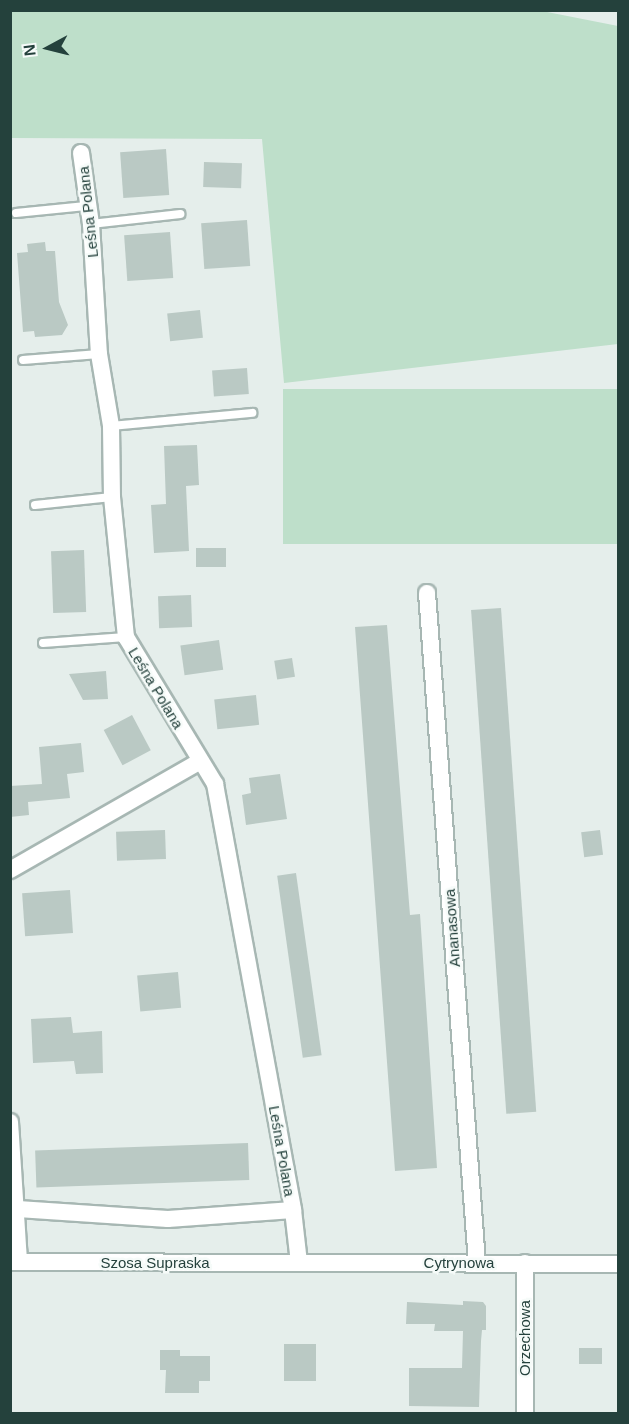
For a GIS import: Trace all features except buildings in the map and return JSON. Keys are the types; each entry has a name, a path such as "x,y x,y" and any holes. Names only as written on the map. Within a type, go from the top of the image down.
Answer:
{"street":[{"name":"Leśna Polana","path":"81,153 86,206 91,224 99,354 111,426 112,497 126,637 215,784 227,837 293,1210 299,1263"},
{"name":"Ananasowa","path":"427,593 477,1263"},
{"path":"10,870 200,761"},
{"path":"10,1122 18,1209 15,1262"},
{"name":"Leśna Polana","path":"18,1209 168,1219 293,1210"},
{"name":"Szosa Supraska","path":"15,1262 299,1263"},
{"name":"Cytrynowa","path":"299,1263 618,1264"},
{"name":"Orzechowa","path":"525,1263 525,1413"}],"lane":[{"path":"16,213 86,206"},
{"path":"91,224 180,214"},
{"path":"23,360 99,354"},
{"path":"111,426 252,413"},
{"path":"35,505 112,497"},
{"path":"43,643 126,637"}],"green space":[{"path":"537,10 618,26 618,344 284,383 262,139 11,138 11,11"},
{"path":"283,389 618,389 618,544 283,544"}]}
